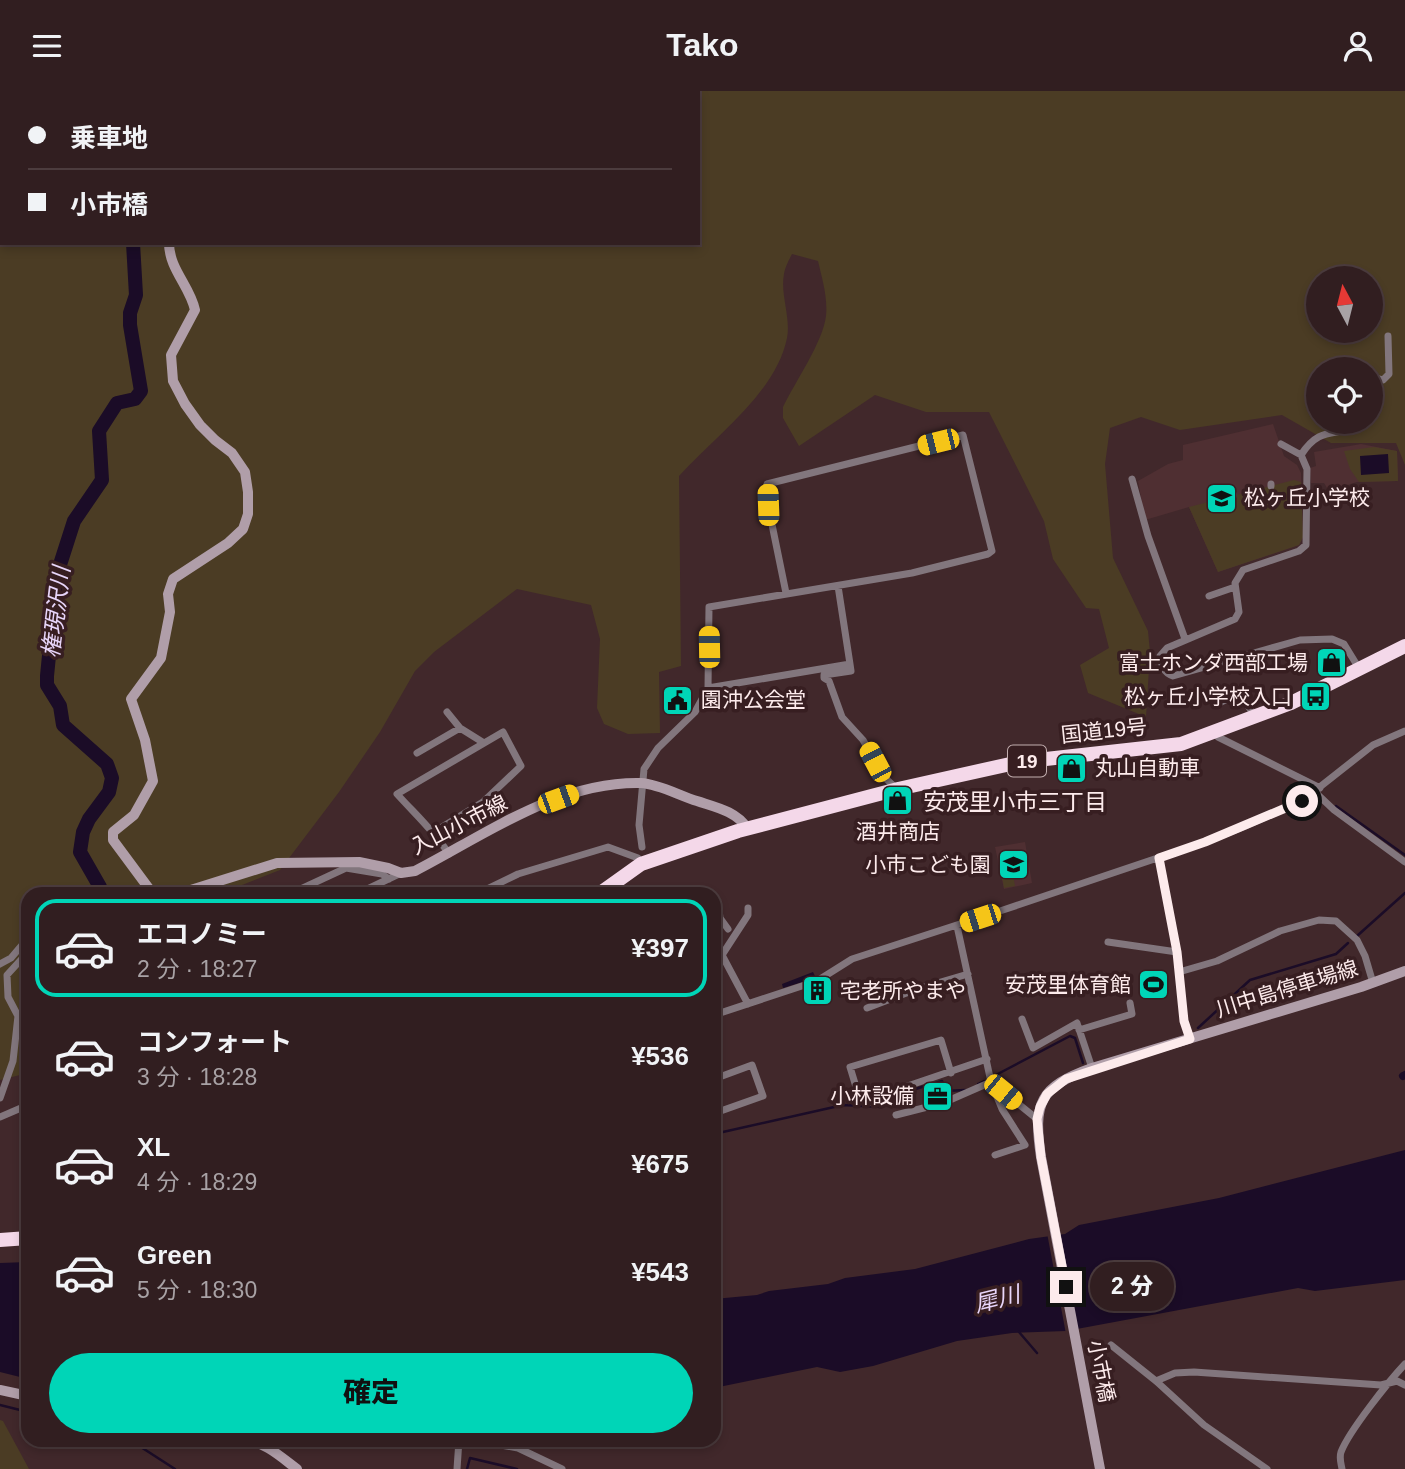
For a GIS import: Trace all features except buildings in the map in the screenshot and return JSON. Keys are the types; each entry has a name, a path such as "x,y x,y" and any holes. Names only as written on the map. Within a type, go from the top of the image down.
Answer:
{"highway":[{"name":"国道19号","path":"610,887 641,864 688,846 898,789 1019,762 1167,746 1214,733 1360,670 1405,646"},
{"path":"0,1240 21,1238"}],"main road":[{"path":"148,887 113,840 113,832 134,815 153,781 145,740 131,699 161,658 170,612 168,594 173,579 228,543 243,529 248,514 245,472 232,453 200,425 173,381 171,355 195,310 193,299 176,271 169,245"},
{"name":"入山小市線","path":"200,887 277,863 359,862 401,873 415,871 541,804 600,787 643,783 739,817 747,828"},
{"name":"川中島停車場線","path":"1037,1119 1040,1107 1055,1085 1092,1068 1405,971"},
{"name":"小市橋","path":"1037,1119 1041,1157 1100,1469"},
{"path":"0,1390 21,1394"},
{"path":"271,1447 297,1469"}],"street":[{"path":"1383,380 1390,374 1388,336"},
{"path":"1301,454 1313,438 1322,434"},
{"path":"642,847 639,825 644,769 658,748 695,712 708,688 709,607 912,573 988,554 992,551 963,435 767,484 768,505 786,593"},
{"path":"1281,444 1301,454 1307,469 1306,545 1298,551 1247,567 1236,577 1239,612 1235,618 1167,648 1160,656 1162,667 1172,676 1300,640 1332,639 1344,644 1360,670"},
{"path":"1132,479 1147,536 1185,639"},
{"path":"838,586 850,671 824,675 824,678 829,681 842,717 863,740 883,776 898,789"},
{"path":"1209,596 1235,587"},
{"path":"708,688 850,664"},
{"path":"1215,705 1239,693 1255,717"},
{"path":"447,712 460,728 484,743"},
{"path":"417,753 460,728"},
{"path":"721,1013 817,981 852,958 957,926 1243,827 1302,801 1373,745 1405,731"},
{"path":"434,832 483,802 520,766 503,732 397,794 427,828 434,832 449,853"},
{"path":"1214,733 1317,790 1354,826 1405,862"},
{"path":"491,887 518,874 608,847 638,858 641,864"},
{"path":"1159,858 1177,952 1184,1021 1190,1039"},
{"path":"305,887 346,868 382,874 390,879"},
{"path":"373,887 401,873"},
{"path":"748,908 748,915 722,955 748,1004"},
{"path":"721,919 728,929"},
{"path":"1179,971 1217,961 1280,931 1319,921 1336,921 1356,940 1365,956 1373,983"},
{"path":"957,926 991,1082 1002,1109 1025,1145 995,1155"},
{"path":"1108,942 1177,952"},
{"path":"0,964 11,958 21,946"},
{"path":"0,1098 13,1061 18,1016 8,997 7,975 21,959"},
{"path":"867,1008 968,974"},
{"path":"1079,1030 1132,1014 1130,1003"},
{"path":"1023,1019 1032,1048 1077,1023 1092,1068"},
{"path":"951,1073 941,1040 850,1067 860,1100 870,1103 885,1100 890,1092 951,1073 987,1059"},
{"path":"721,1076 752,1065 762,1096 721,1111"},
{"path":"897,1115 943,1103 991,1082"},
{"path":"991,1082 1037,1119"},
{"path":"0,1117 21,1108"},
{"path":"1111,1345 1204,1425 1267,1469"},
{"path":"1342,1469 1341,1453 1388,1383 1405,1364"},
{"path":"1156,1381 1175,1373 1194,1372 1353,1384 1397,1381 1405,1385"},
{"path":"457,1469 459,1447"},
{"path":"512,1447 562,1469"}],"shaded area":[{"path":"700,91 1405,91 1405,465 1396,443 1331,443 1315,434 1383,434 1383,357 1306,357 1306,429 1282,415 1180,430 1141,417 1110,428 1105,464 1113,558 1148,631 1150,652 1146,717 1088,693 1080,665 1109,648 1099,609 1086,608 1053,559 1044,521 989,412 926,412 875,395 799,446 783,418 783,407 820,338 826,316 826,302 818,261 792,254 783,282 788,330 781,358 771,377 742,413 679,476 681,666 659,672 660,733 628,734 604,724 597,708 600,639 591,605 517,589 434,652 415,671 380,732 280,870 237,887 21,887 21,1073 0,1080 0,245 700,245"},
{"name":"松ヶ丘小学校","path":"1273,424 1284,456 1297,465 1301,473 1303,537 1299,545 1218,572 1189,507 1145,520 1138,481 1168,464 1183,460 1183,445"},
{"name":"松ヶ丘小学校","path":"1361,444 1397,451 1398,481 1357,482 1329,491 1324,483 1311,483 1310,468 1316,466 1314,452"},
{"path":"1374,447 1397,451 1398,481 1359,482 1350,469 1344,451"},
{"path":"1294,480 1301,482 1303,537 1299,545 1218,572 1189,507"},
{"name":"小市こども園","path":"1025,842 1032,883 1004,889 995,847"},
{"path":"1011,863 1015,886 1004,888 1000,865"},
{"path":"0,1420 3,1421 29,1469 0,1469"}],"water":[{"path":"1388,454 1389,473 1361,475 1360,456"},
{"path":"813,972 815,976 812,979 783,988 782,984"},
{"name":"犀川","path":"1405,1150 1405,1280 1315,1291 1298,1288 1066,1331 1012,1333 957,1341 873,1366 840,1372 817,1367 721,1387 721,1298 915,1269 1029,1239 1065,1234 1079,1225 1219,1198"},
{"path":"21,1262 21,1377 0,1372 0,1263"}],"pier":[{"path":"1059,1231 1078,1332 1066,1334 1047,1233"}],"waterway":[{"name":"権現沢川","path":"100,887 80,852 83,832 109,792 112,778 107,764 63,725 60,706 47,685 47,676 57,574 74,521 102,480 99,431 117,403 135,399 141,391 130,325 130,313 136,295 133,245"},
{"path":"1336,806 1405,855"},
{"path":"1357,936 1405,893"},
{"path":"1198,1028 1250,980 1336,954 1348,943"},
{"path":"994,1076 1070,1036 1075,1038 1083,1063"},
{"path":"721,1132 843,1105 882,1107 892,1096 942,1081 946,1091 965,1090"},
{"path":"978,1084 984,1081"},
{"path":"1019,1332 1037,1353"},
{"path":"0,1405 21,1410"},
{"path":"141,1447 175,1469"},
{"path":"467,1469 470,1458 517,1469"}],"place":[{"name":"松ヶ丘小学校","path":"1221,498"},
{"name":"富士ホンダ西部工場","path":"1331,663"},
{"name":"松ヶ丘小学校入口","path":"1315,697"},
{"name":"園沖公会堂","path":"678,700"},
{"name":"丸山自動車","path":"1072,768"},
{"name":"酒井商店","path":"898,800"},
{"name":"小市こども園","path":"1014,865"},
{"name":"安茂里体育館","path":"1154,985"},
{"name":"宅老所やまや","path":"817,991"},
{"name":"小林設備","path":"937,1096"}],"district":[{"name":"安茂里小市三丁目","path":"1015,802"}],"route":[{"path":"1066,1287 1038,1137 1037,1119 1040,1107 1055,1085 1076,1074 1190,1039 1184,1021 1177,952 1159,858 1243,827 1302,801"}]}
